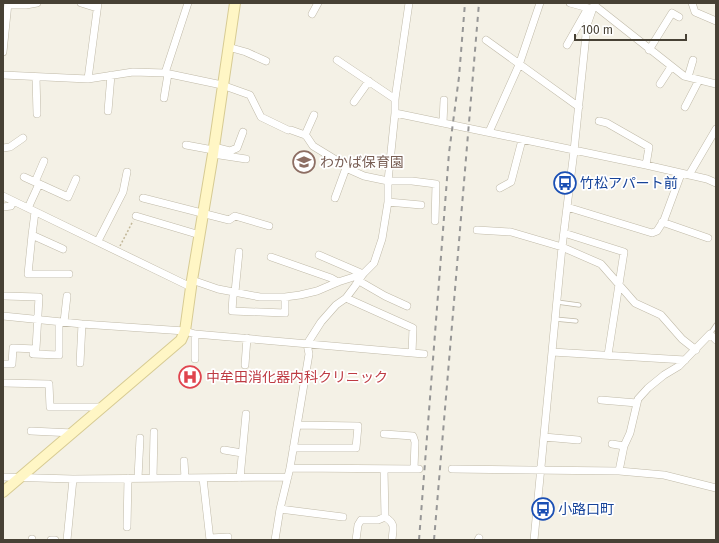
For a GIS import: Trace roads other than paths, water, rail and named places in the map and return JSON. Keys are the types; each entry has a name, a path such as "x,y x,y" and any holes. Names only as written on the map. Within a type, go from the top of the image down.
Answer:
{"street":[{"path":"3,52 8,4 26,6 37,3"},
{"path":"81,3 98,5 88,79"},
{"path":"164,98 167,73 188,3"},
{"path":"195,359 190,332 192,283 235,3"},
{"path":"312,14 318,3"},
{"path":"275,540 298,425 309,354 307,344 320,322 336,305 346,298 363,274 374,263 382,239 388,202 388,181 395,99 409,3"},
{"path":"489,132 520,64 540,3"},
{"path":"570,3 592,6 684,76 716,84"},
{"path":"692,3 694,12 716,21"},
{"path":"567,45 592,6"},
{"path":"534,540 562,247 579,107 587,25 592,6"},
{"path":"649,50 672,13 679,17"},
{"path":"486,40 579,107"},
{"path":"228,47 246,52 266,62"},
{"path":"337,60 395,99"},
{"path":"688,77 693,60"},
{"path":"660,84 671,67"},
{"path":"3,75 88,79 133,72 167,73 222,85 250,95 261,117 307,137 313,146 346,168 364,176 388,181 412,181 436,184 436,221"},
{"path":"108,111 111,75"},
{"path":"36,77 37,114"},
{"path":"685,107 699,80"},
{"path":"354,102 369,81"},
{"path":"443,123 444,100"},
{"path":"395,113 689,175 707,179 716,183"},
{"path":"305,136 314,115"},
{"path":"599,121 607,123 649,147 646,166"},
{"path":"689,175 716,130"},
{"path":"213,150 230,151 237,148 243,132"},
{"path":"3,148 10,147 22,138"},
{"path":"500,188 510,182 522,140"},
{"path":"186,145 213,150 246,159"},
{"path":"28,208 44,161"},
{"path":"335,198 346,168"},
{"path":"98,241 123,192 127,172"},
{"path":"567,207 652,233 657,231 662,222 681,174"},
{"path":"24,176 71,199 76,179"},
{"path":"3,196 117,251 192,283 218,289 260,296 300,295 317,291 363,274"},
{"path":"143,198 229,220 235,216 269,226"},
{"path":"3,207 11,206 13,201"},
{"path":"388,202 421,205"},
{"path":"35,212 28,274 69,274"},
{"path":"136,216 200,235"},
{"path":"662,222 708,238"},
{"path":"476,230 510,232 562,247 601,264 634,303 661,315 682,338 696,350"},
{"path":"564,233 624,252 608,355"},
{"path":"32,235 63,249"},
{"path":"239,252 236,292 233,296 232,311 285,313 285,296"},
{"path":"319,255 363,274"},
{"path":"271,257 331,278 338,282"},
{"path":"359,281 407,306"},
{"path":"3,364 12,364 13,348 36,349 39,297 4,296"},
{"path":"33,354 59,355 66,296"},
{"path":"346,298 413,328 412,353"},
{"path":"3,316 424,354"},
{"path":"80,363 82,324"},
{"path":"3,492 190,332"},
{"path":"619,471 624,446 630,433 638,399 648,388 664,375 679,366 710,334 716,340"},
{"path":"245,365 247,338"},
{"path":"552,352 685,360"},
{"path":"3,383 50,384 50,408 104,406"},
{"path":"601,400 637,403"},
{"path":"240,478 246,414"},
{"path":"293,448 356,448 358,426 298,425"},
{"path":"31,431 73,433"},
{"path":"154,432 154,478"},
{"path":"290,468 417,469 415,442 413,436 384,434"},
{"path":"544,437 578,440"},
{"path":"138,478 140,438"},
{"path":"612,444 624,446"},
{"path":"224,450 242,452"},
{"path":"184,461 186,478"},
{"path":"384,469 385,517"},
{"path":"452,469 619,471 664,475 716,488"},
{"path":"3,477 73,479 288,477"},
{"path":"127,527 128,478"},
{"path":"203,478 210,539 228,537"},
{"path":"68,540 73,479"},
{"path":"280,509 343,517"},
{"path":"356,540 358,525 361,520 378,520 385,517"},
{"path":"385,517 394,526 392,540"},
{"path":"50,540 55,540"}],"lane":[{"path":"557,302 579,305"},
{"path":"555,319 576,321"},
{"path":"710,334 716,325"}],"railway":[{"path":"419,540 449,153 459,77 465,3"},
{"path":"434,540 479,3"}],"place":[{"name":"わかば保育園","path":"304,162"},
{"name":"竹松アパート前","path":"565,183"},
{"name":"中牟田消化器内科クリニック","path":"190,377"},
{"name":"小路口町","path":"543,509"}]}
